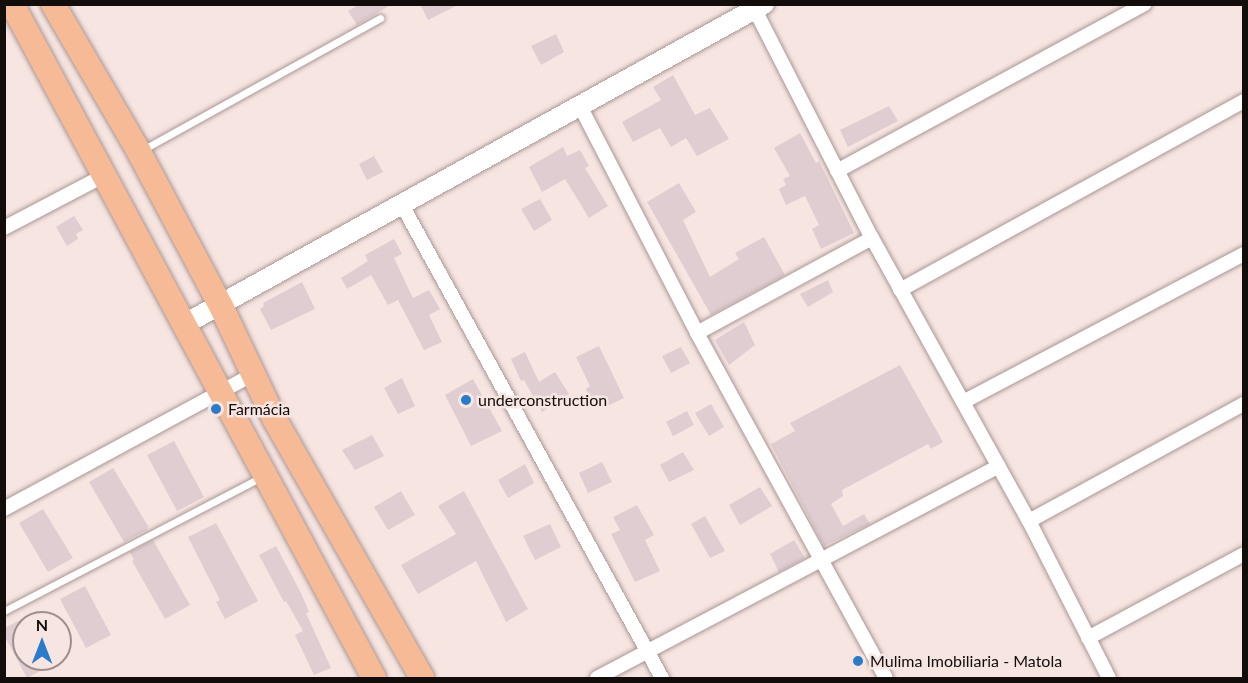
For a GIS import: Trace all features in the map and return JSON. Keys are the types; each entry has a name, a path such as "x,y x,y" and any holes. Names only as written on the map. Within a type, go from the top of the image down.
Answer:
{"highway":[{"path":"12,4 374,678"},
{"path":"53,4 139,152 221,306 252,375 422,678"}],"street":[{"path":"837,171 1145,4"},
{"path":"183,325 221,306 401,203 757,6 872,238 1029,521 1109,678"},
{"path":"900,290 1244,100"},
{"path":"580,106 697,333 886,678"},
{"path":"4,228 103,176"},
{"path":"401,203 662,678"},
{"path":"697,333 872,238"},
{"path":"963,402 1244,254"},
{"path":"4,509 252,375"},
{"path":"1029,521 1244,404"},
{"path":"597,678 999,466"},
{"path":"1088,638 1244,554"}],"lane":[{"path":"139,152 380,18"},
{"path":"4,611 266,475"}],"building":[{"path":"360,4 392,4 357,25 348,11"},
{"path":"420,4 460,4 428,20"},
{"path":"556,34 564,52 541,65 531,46"},
{"path":"673,75 695,115 710,108 729,139 697,156 686,138 671,147 660,128 633,142 622,122 661,100 653,87"},
{"path":"889,106 898,121 848,147 840,130"},
{"path":"800,133 816,163 819,161 854,233 821,249 812,229 819,225 805,196 786,205 779,189 786,185 783,179 790,176 774,148"},
{"path":"563,147 567,156 580,150 589,166 585,168 608,206 589,218 565,179 542,192 529,167"},
{"path":"374,156 383,172 367,180 359,164"},
{"path":"679,183 696,212 683,220 710,277 739,259 735,253 764,237 785,275 711,315 647,202"},
{"path":"540,199 552,220 534,231 521,209"},
{"path":"74,216 83,230 76,234 78,239 67,246 56,227"},
{"path":"394,239 402,254 394,258 413,298 429,290 440,309 429,315 442,342 424,350 398,300 388,305 371,275 347,289 341,278 368,261 365,255"},
{"path":"828,280 833,292 808,307 800,294"},
{"path":"302,282 315,309 271,330 260,309 264,306 263,303"},
{"path":"744,322 755,345 729,365 715,340"},
{"path":"599,346 624,398 603,408 597,395 590,398 586,389 590,386 576,357"},
{"path":"681,347 690,363 671,373 662,356"},
{"path":"525,352 539,382 555,372 569,394 542,412 524,380 521,381 511,359"},
{"path":"900,365 943,442 931,449 928,444 842,490 843,496 831,504 843,526 864,514 870,524 824,546 771,444 795,431 790,423"},
{"path":"402,378 415,406 398,414 384,388"},
{"path":"473,379 502,431 471,446 445,395"},
{"path":"711,404 724,427 709,436 695,413"},
{"path":"687,411 694,425 673,436 666,422"},
{"path":"372,435 384,456 355,470 342,450"},
{"path":"174,441 204,497 177,511 147,455"},
{"path":"683,452 694,470 669,482 660,465"},
{"path":"602,462 612,482 588,493 579,473"},
{"path":"525,464 534,483 508,498 498,480"},
{"path":"113,468 148,526 147,530 124,542 89,482"},
{"path":"760,487 772,506 740,525 729,505"},
{"path":"401,491 415,515 388,530 374,507"},
{"path":"464,491 528,609 506,622 476,561 418,594 401,565 456,534 438,506"},
{"path":"637,505 654,535 645,540 660,571 635,582 611,534 620,530 613,517"},
{"path":"43,509 73,558 48,572 19,523"},
{"path":"705,516 725,551 710,558 691,524"},
{"path":"216,523 258,601 225,619 216,602 220,600 188,537"},
{"path":"550,524 561,547 535,560 523,536"},
{"path":"153,540 190,605 165,619 132,561 134,560 130,552"},
{"path":"794,540 805,558 779,572 770,554"},
{"path":"276,546 301,593 309,612 306,613 331,668 314,675 295,635 303,631 286,601 284,602 259,555"},
{"path":"85,586 111,635 86,648 72,622 72,611 66,611 60,599"},
{"path":"12,624 12,650 4,635 4,628"},
{"path":"23,671 40,671 27,678"}],"place":[{"name":"underconstruction","path":"466,400"},
{"name":"Farmácia","path":"216,409"},
{"name":"Mulima Imobiliaria - Matola","path":"858,661"}]}
